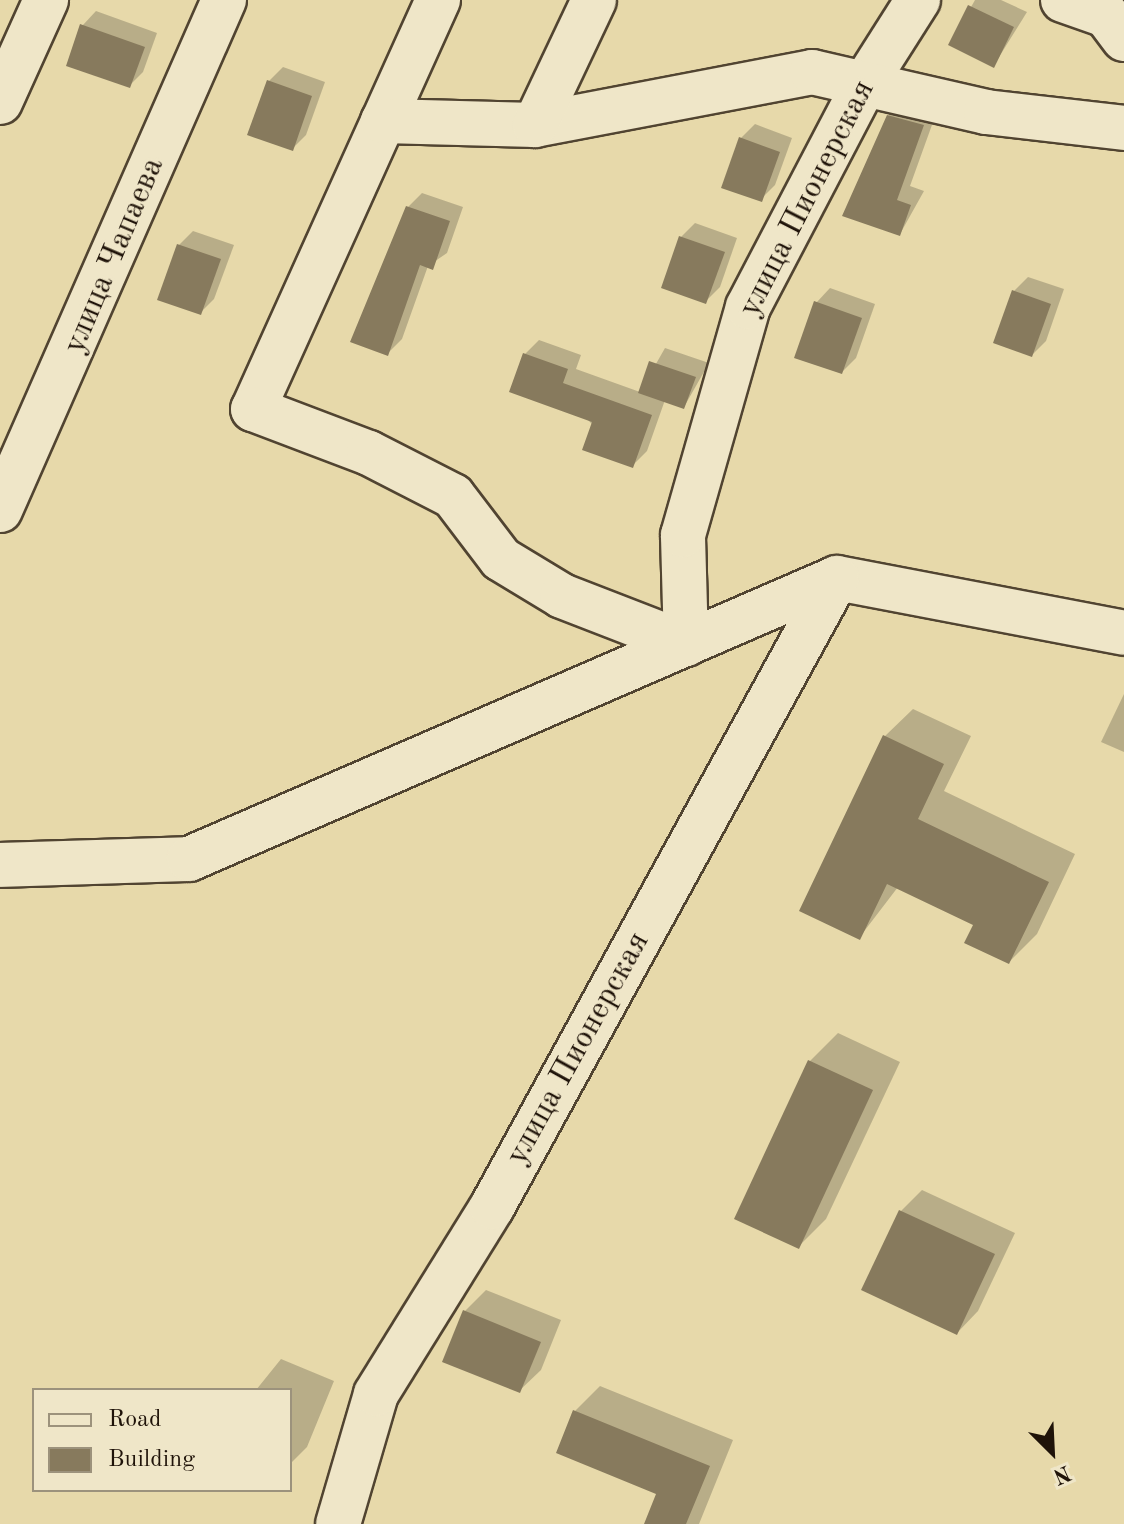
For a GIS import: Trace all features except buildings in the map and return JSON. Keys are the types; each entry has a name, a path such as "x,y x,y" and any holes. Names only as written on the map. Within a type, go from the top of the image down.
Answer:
{"street":[{"path":"0,102 46,0"},
{"name":"улица Чапаева","path":"0,510 224,0"},
{"path":"438,0 253,409 369,453 453,496 501,559 562,596 686,644"},
{"path":"535,125 594,0"},
{"name":"улица Пионерская","path":"686,644 683,535 748,307 864,85 918,0"},
{"path":"1063,0 1115,18"},
{"path":"383,121 535,125 812,72 986,112 1124,128"},
{"path":"0,865 189,859 837,578 1124,633"},
{"name":"улица Пионерская","path":"338,1524 376,1394 492,1207 837,578"}]}
